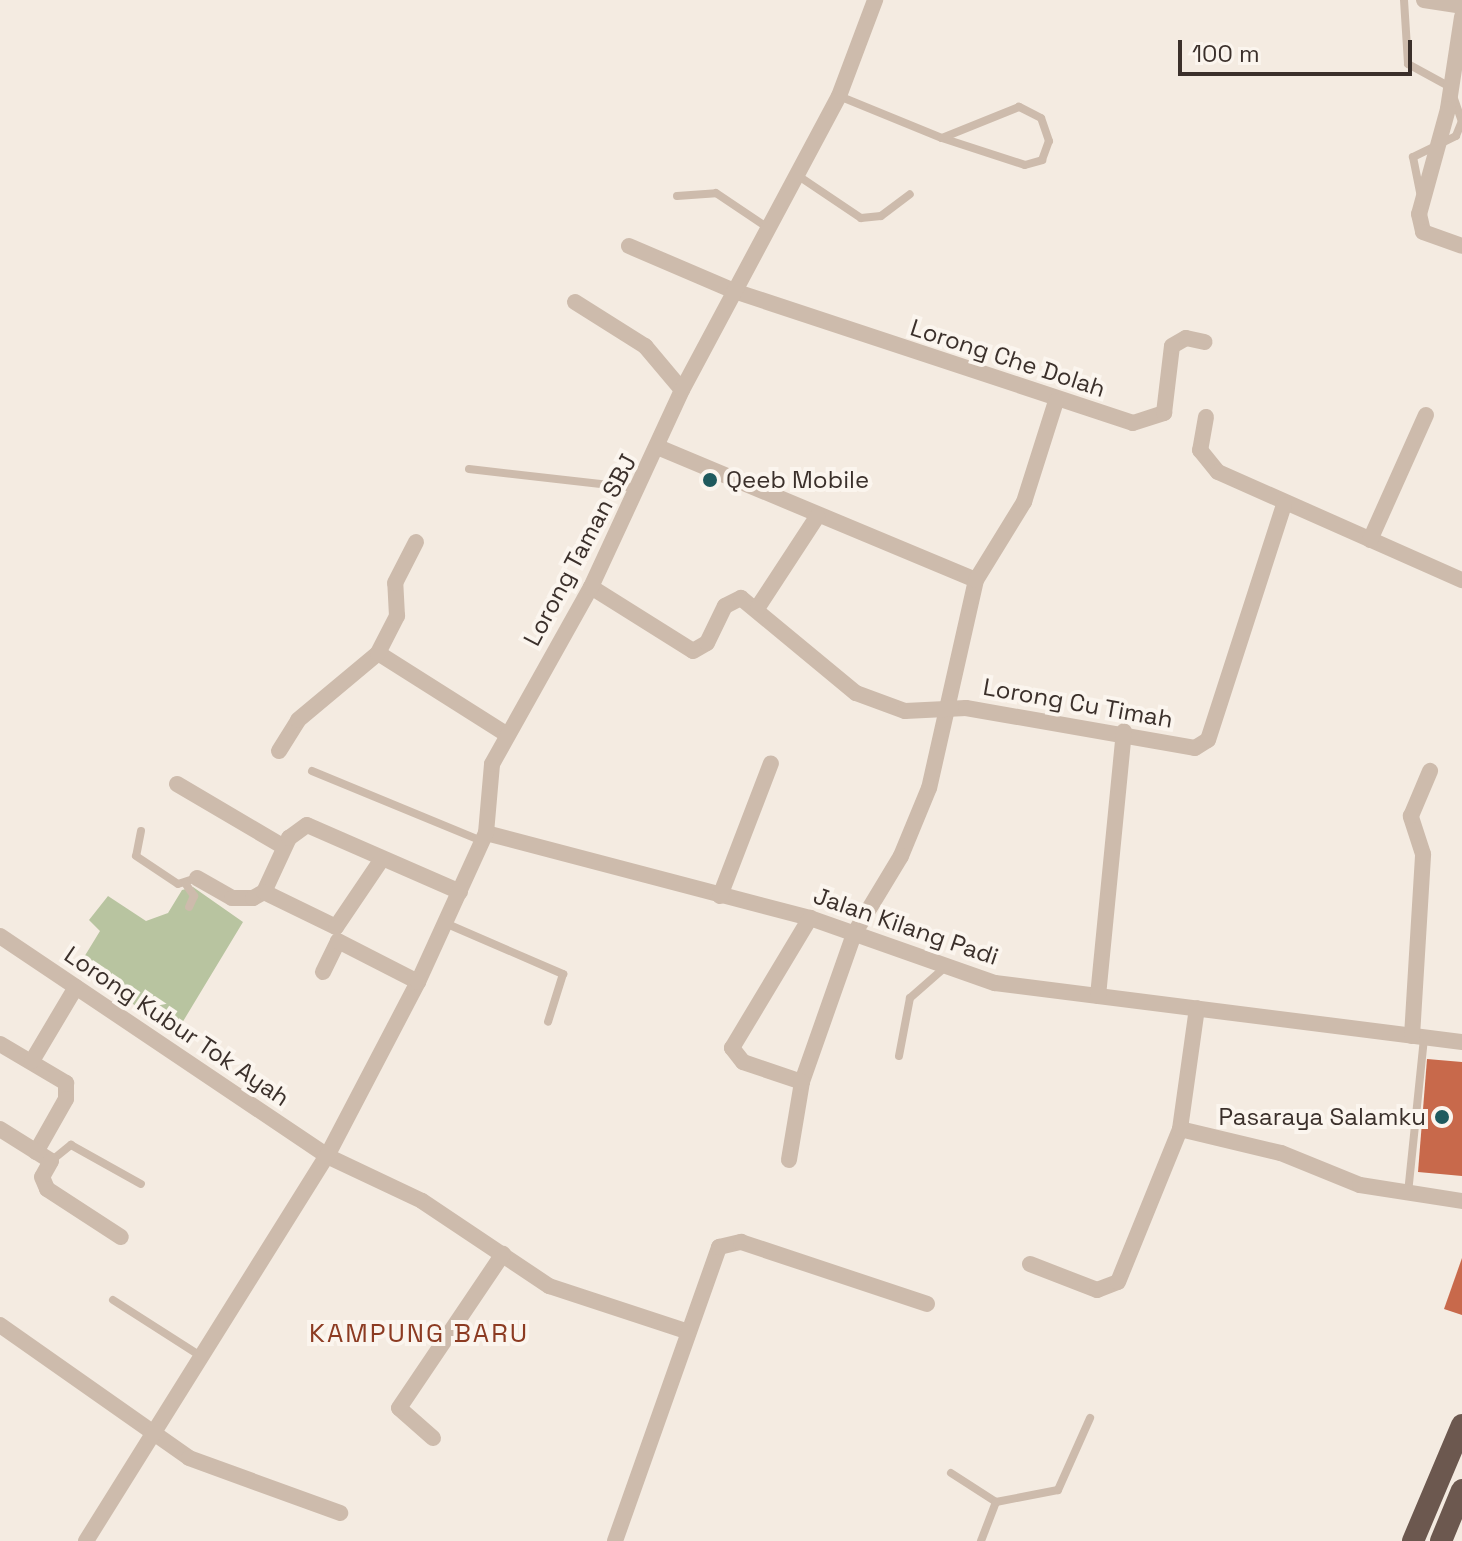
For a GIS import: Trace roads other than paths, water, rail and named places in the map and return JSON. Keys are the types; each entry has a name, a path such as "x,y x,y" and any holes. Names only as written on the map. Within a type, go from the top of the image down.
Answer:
{"highway":[{"path":"1413,1541 1462,1425"},
{"path":"1441,1541 1462,1490"}],"street":[{"name":"Lorong Taman SBJ","path":"484,837 485,788 506,734 591,587 660,448 682,390 839,96 875,0"},
{"path":"1424,0 1462,6"},
{"path":"1462,17 1438,146 1422,199 1423,232 1462,246"},
{"name":"Lorong Che Dolah","path":"629,246 734,291 1056,401 1133,423 1155,422 1166,408 1161,392 1170,349 1182,338 1205,342"},
{"path":"575,302 645,346 682,390"},
{"path":"789,1160 802,1082 854,934 917,823 976,580 1024,502 1056,401"},
{"path":"1370,540 1426,415"},
{"path":"1206,417 1200,450 1207,463 1284,505 1462,580"},
{"path":"660,448 817,517 976,580"},
{"name":"Lorong Cu Timah","path":"758,607 856,693 905,711 945,709 1124,731 1202,747 1284,505"},
{"path":"591,587 693,651 707,643 731,600 758,607 817,517"},
{"path":"279,751 298,720 378,653 397,616 395,583 416,542"},
{"path":"378,653 506,734"},
{"path":"1098,996 1124,731"},
{"path":"720,896 771,763"},
{"path":"1418,1036 1423,854 1411,816 1430,771"},
{"path":"177,784 284,847"},
{"path":"264,892 284,847 307,825 460,892"},
{"path":"86,1541 327,1156 418,982 484,837"},
{"name":"Jalan Kilang Padi","path":"484,837 810,918 943,969 1098,996 1462,1042"},
{"path":"191,881 237,899 264,892 336,927 382,859"},
{"path":"802,1082 743,1062 732,1048 810,918"},
{"name":"Lorong Kubur Tok Ayah","path":"0,936 327,1156 375,1175 574,1299 686,1331"},
{"path":"323,972 338,941 418,982"},
{"path":"32,1061 76,987"},
{"path":"1030,1264 1097,1290 1112,1288 1148,1222 1180,1129 1197,1008"},
{"path":"0,1044 32,1061 68,1091 44,1156 43,1186 121,1237"},
{"path":"0,1129 44,1156"},
{"path":"1180,1129 1252,1144 1360,1185 1462,1201"},
{"path":"615,1541 712,1256 729,1241 927,1304"},
{"path":"433,1438 405,1420 399,1408 503,1254"},
{"path":"0,1325 219,1473 340,1513"}],"lane":[{"path":"1404,0 1408,64 1450,87"},
{"path":"839,96 942,138 1025,165 1042,160 1049,141 1041,118 1019,107 942,138"},
{"path":"797,175 861,218 881,216 910,194"},
{"path":"677,196 716,193 768,228"},
{"path":"469,469 614,480 641,489"},
{"path":"312,771 484,837"},
{"path":"141,831 136,856 191,881 194,896 189,907"},
{"path":"445,923 563,974 548,1022"},
{"path":"899,1056 910,998 943,969"},
{"path":"1408,1194 1418,1036"},
{"path":"44,1156 71,1145 141,1184"},
{"path":"113,1300 203,1358"},
{"path":"951,1473 996,1502 1063,1488 1090,1418"},
{"path":"981,1541 996,1502"}],"place":[{"name":"Qeeb Mobile","path":"710,480"},
{"name":"Pasaraya Salamku","path":"1442,1117"}],"district":[{"name":"KAMPUNG BARU","path":"419,1334"}]}
